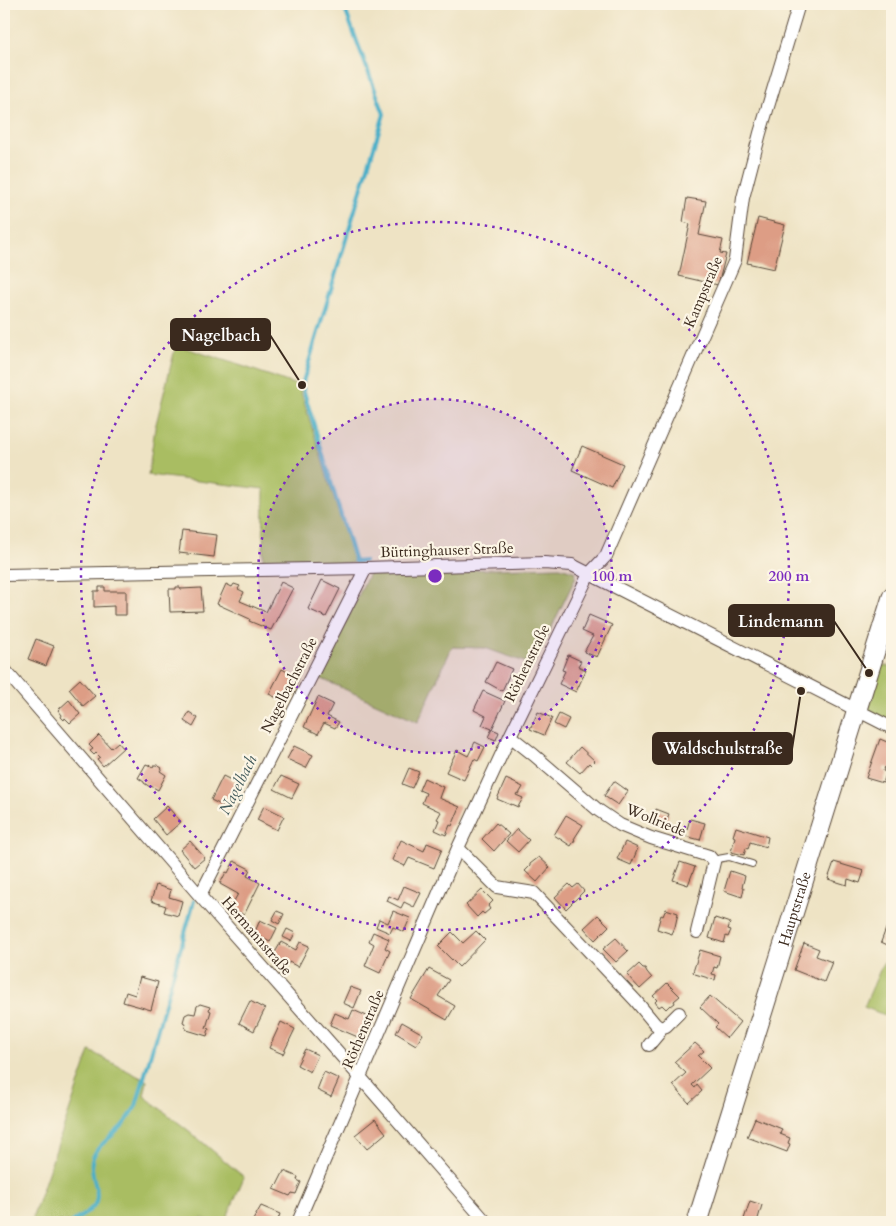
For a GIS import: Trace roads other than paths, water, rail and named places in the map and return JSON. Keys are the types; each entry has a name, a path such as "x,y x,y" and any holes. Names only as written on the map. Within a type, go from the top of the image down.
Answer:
{"main road":[{"name":"Hauptstraße","path":"697,1222 892,597"}],"street":[{"name":"Kampstraße","path":"589,574 606,556 736,260 743,198 760,133 799,4"},
{"name":"Büttinghauser Straße","path":"4,575 544,563 572,565 892,728"},
{"name":"Nagelbachstraße","path":"200,896 366,568"},
{"name":"Röthenstraße","path":"298,1222 458,848 589,574"},
{"name":"Hermannstraße","path":"4,669 486,1222"},
{"name":"Wollriede","path":"510,736 598,810 620,825 651,838 710,856 712,860"},
{"path":"458,848 498,887 534,893 660,1028"},
{"path":"697,932 714,862 712,860"},
{"path":"660,1028 666,1026 679,1013"},
{"path":"649,1046 659,1033 660,1028"}],"lane":[{"path":"712,860 729,857 752,864"}],"waterway":[{"name":"Nagelbach","path":"343,4 384,114 302,385 355,562 364,561"},
{"name":"Nagelbach","path":"72,1222 90,1210 96,1202 97,1196 92,1165 96,1152 123,1125 136,1106 194,901"}],"place":[{"name":"Nagelbach","path":"302,385"},
{"name":"Lindemann","path":"869,673"},
{"name":"Waldschulstraße","path":"801,691"}]}
